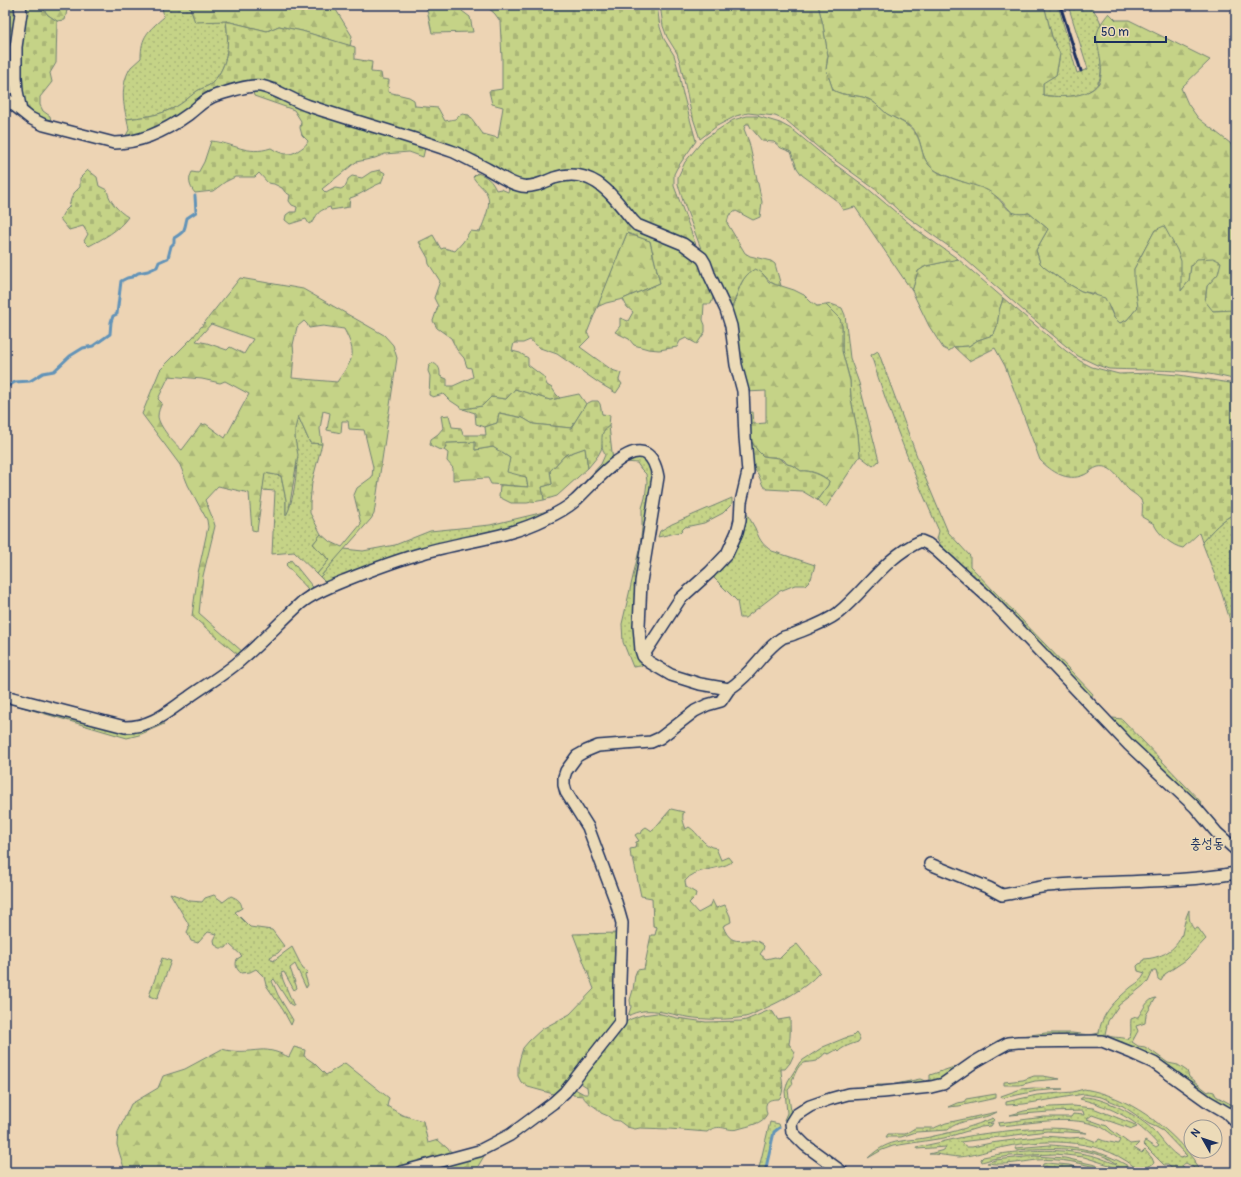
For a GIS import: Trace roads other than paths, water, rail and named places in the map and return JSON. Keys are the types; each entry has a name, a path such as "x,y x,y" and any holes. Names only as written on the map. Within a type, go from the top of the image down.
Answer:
{"street":[{"path":"20,5 21,13 16,47 16,77 21,111"},
{"path":"5,98 37,122 114,143 123,143 149,137 163,131 190,113 204,101 215,95 252,86 261,86 307,105 454,152 511,183 520,186 527,187 565,175 585,177 610,192 637,225 683,244 702,258 729,317 736,365 741,377 743,391 748,472 741,502 739,526 728,554 680,599 643,656"},
{"path":"5,696 118,726 142,726 158,718 242,660 302,602 323,590 363,573 424,553 485,539 536,523 555,514 574,502 614,463 627,454 638,451 644,452 650,456 655,463 658,477 641,582 639,638 643,656 649,662 671,675 700,684 729,689"},
{"path":"401,1172 479,1151 510,1135 553,1103 565,1092 620,1022 622,923 616,902 588,827 566,792 564,785 566,771 577,756 598,746 651,742 660,738 695,711 707,705 721,701 729,689 738,683 773,645 782,638 820,624 837,614 856,596 875,574 912,545 921,541 928,544 989,598 1128,744 1195,807 1217,833 1236,850"},
{"path":"930,864 989,888 1002,895 1045,886 1146,882 1236,873"},
{"path":"842,1172 817,1155 792,1132 791,1123 796,1115 810,1106 848,1094 931,1087 944,1084 973,1063 1008,1043 1102,1041 1154,1063 1226,1112 1236,1122"}],"waterway":[{"path":"5,388 15,382 30,381 43,373 54,371 70,356 83,348 93,346 110,334 113,316 117,314 121,281 138,273 157,267 159,262 168,258 171,246 174,243 174,238 181,234 184,230 187,218 196,212 195,196"},
{"path":"765,1172 774,1132 779,1128"}],"railway":[{"path":"1060,5 1081,71"}],"district":[{"name":"충성동","path":"1207,843"}]}
